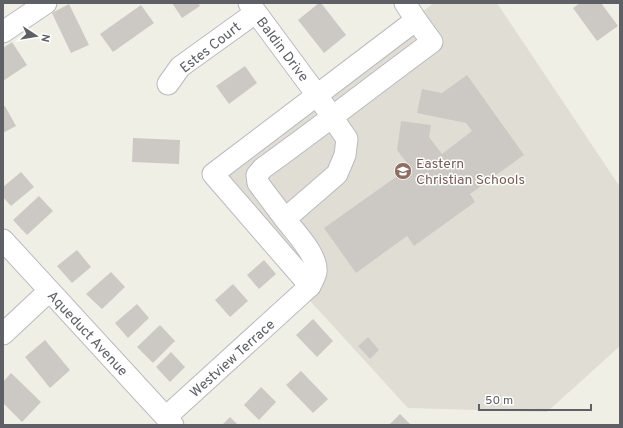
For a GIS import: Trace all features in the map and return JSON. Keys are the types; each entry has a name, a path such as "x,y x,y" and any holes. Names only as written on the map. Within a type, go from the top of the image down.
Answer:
{"street":[{"path":"3,32 46,3"},
{"path":"405,3 432,42 263,168 257,175 258,184 309,251 316,266 316,274 304,292 213,174 416,20"},
{"name":"Estes Court","path":"168,84 180,67 252,8"},
{"name":"Baldin Drive","path":"252,8 317,95 347,139 342,166 337,174 285,219"},
{"name":"Aqueduct Avenue","path":"3,240 169,421"},
{"path":"3,334 49,291"},
{"name":"Westview Terrace","path":"169,421 304,292"}],"shaded area":[{"path":"434,3 497,3 620,187 620,346 547,412 408,408 312,303 205,173"}],"building":[{"path":"172,3 198,3 200,6 182,18"},
{"path":"321,3 346,35 324,53 298,20"},
{"path":"580,3 601,3 618,26 597,41 573,8"},
{"path":"69,4 89,45 71,53 52,13"},
{"path":"141,5 154,23 113,52 100,34"},
{"path":"12,42 27,65 3,81 3,48"},
{"path":"245,66 257,83 229,104 216,86"},
{"path":"467,75 524,155 470,194 475,202 414,246 407,236 356,273 324,228 410,167 397,150 401,121 431,125 429,137 442,154 472,131 466,123 417,113 422,89 442,93"},
{"path":"5,106 16,126 3,133 3,107"},
{"path":"133,138 180,140 179,164 132,162"},
{"path":"21,172 34,187 11,206 3,197 3,187"},
{"path":"39,196 53,211 27,235 13,220"},
{"path":"77,250 91,267 72,283 57,266"},
{"path":"264,260 276,274 259,289 247,275"},
{"path":"111,272 125,287 102,309 86,294"},
{"path":"233,284 248,301 230,317 215,300"},
{"path":"137,304 149,318 128,338 115,323"},
{"path":"313,319 333,341 317,357 296,335"},
{"path":"160,325 175,341 153,363 137,347"},
{"path":"368,337 379,350 370,359 358,346"},
{"path":"45,340 70,370 50,388 25,357"},
{"path":"171,352 185,367 170,382 156,367"},
{"path":"301,371 328,399 313,413 286,385"},
{"path":"11,373 41,402 22,422 3,403 3,382"},
{"path":"261,387 276,402 259,420 244,405"},
{"path":"400,414 411,425 389,425"},
{"path":"230,417 238,425 222,425"}],"place":[{"name":"Eastern Christian Schools","path":"403,171"}]}
